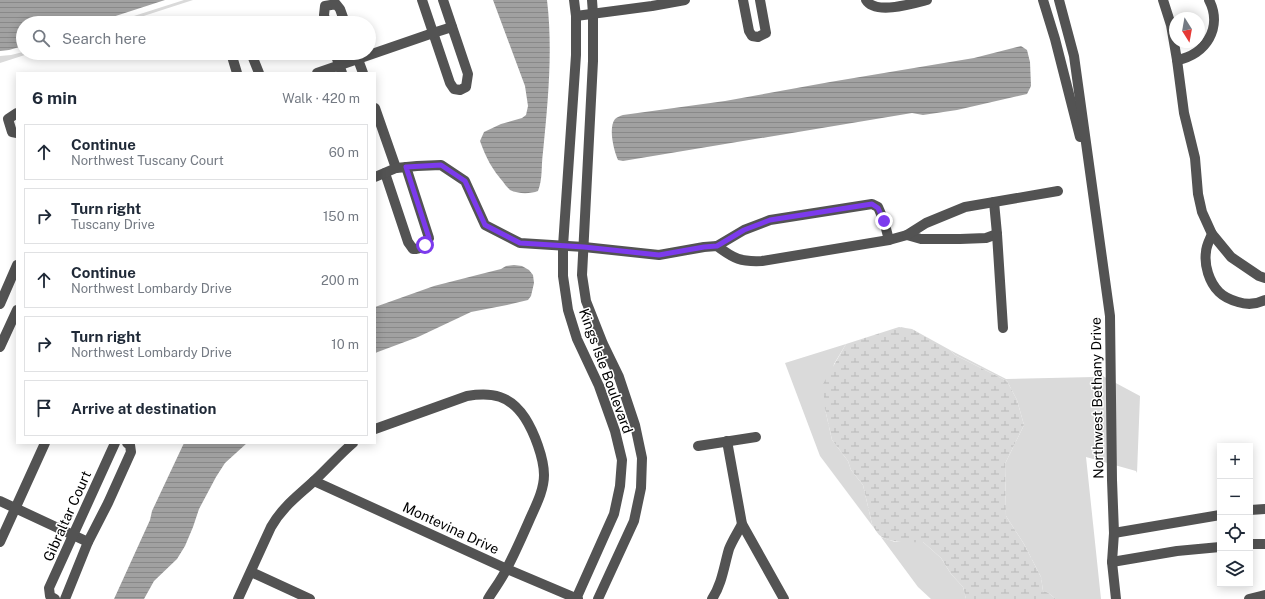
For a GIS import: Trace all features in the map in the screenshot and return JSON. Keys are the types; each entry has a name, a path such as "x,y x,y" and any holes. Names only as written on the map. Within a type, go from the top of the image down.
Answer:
{"street":[{"path":"422,0 450,83 454,89 460,90 466,87 468,74 443,0"},
{"name":"Kings Isle Boulevard","path":"574,0 576,16 576,54 563,246 563,276 568,310 577,339 599,386 615,431 622,460 620,486 614,514 577,599"},
{"name":"Kings Isle Boulevard","path":"592,0 593,61 582,274 586,301 603,344 619,377 635,425 642,458 641,488 634,521 598,599"},
{"path":"576,16 685,0"},
{"path":"743,0 749,31 752,36 758,37 766,33 760,0"},
{"path":"866,0 872,6 877,8 927,0"},
{"name":"Northwest Bethany Drive","path":"1043,0 1055,39 1093,197"},
{"name":"Northwest Bethany Drive","path":"1059,0 1074,56 1110,316 1114,532 1112,562 1116,599"},
{"path":"1163,0 1171,25 1184,113 1195,158 1198,194 1202,212 1212,234 1231,257 1259,276 1265,278"},
{"path":"1177,60 1186,59 1199,51 1209,39 1214,24 1213,10 1209,0"},
{"path":"324,16 325,6 336,4 342,16"},
{"path":"376,50 452,27"},
{"path":"234,60 237,72"},
{"path":"254,60 259,72"},
{"path":"323,72 340,69 352,60"},
{"path":"358,60 363,72"},
{"path":"376,110 401,168 429,238 425,245 417,249 413,249 408,242 378,174 401,168 441,165 465,181 485,225 520,243 584,247 659,255 717,246 744,230 770,220 872,204 878,208 884,221 889,240"},
{"path":"16,114 8,119 12,132 16,132"},
{"path":"717,246 731,256 749,262 762,261 889,240 907,235 926,224 965,207 1058,191"},
{"path":"994,202 1003,328"},
{"path":"907,235 921,239 960,239 986,238 997,234"},
{"path":"1212,234 1206,251 1206,262 1209,278 1218,292 1229,299 1244,304 1265,300"},
{"path":"0,304 16,267"},
{"path":"0,348 16,312"},
{"path":"376,428 467,396 478,394 493,394 500,396 517,407 529,423 542,458 544,474 543,483 537,502 507,569 488,599"},
{"path":"698,446 756,437"},
{"path":"727,441 742,524 784,599"},
{"path":"0,542 45,444"},
{"name":"Gibraltar Court","path":"55,599 50,596 49,588 115,444"},
{"path":"65,599 88,542 108,503 131,452 128,444"},
{"path":"238,599 276,518 295,497 314,481 352,444"},
{"name":"Montevina Drive","path":"314,481 507,569 577,599"},
{"path":"0,501 88,542"},
{"path":"1253,510 1265,509"},
{"path":"1114,532 1217,515"},
{"path":"712,599 730,548 742,524"},
{"path":"1112,562 1177,551 1217,547"},
{"path":"251,572 310,599"},
{"path":"1250,599 1265,595"}],"green space":[{"path":"184,0 193,0 144,16 134,16"},
{"path":"16,54 16,58 0,63 0,56"},
{"path":"899,327 912,329 950,350 955,355 1007,381 1017,400 1024,425 1005,464 1006,516 1024,544 1041,577 1043,591 1047,592 1056,599 966,599 963,587 951,574 941,558 923,542 892,541 881,536 872,524 863,485 851,470 848,461 832,440 825,409 823,384 846,344"},
{"path":"846,344 834,364 825,409 832,440 848,461 851,470 863,485 874,528 820,456 785,363"},
{"path":"950,350 1006,379 1094,377 1099,374 1140,396 1137,473 1136,471 1086,457 1101,599 1056,599 1047,592 1043,591 1041,577 1024,544 1006,516 1005,464 1024,425 1017,400 1007,381 955,355"},
{"path":"881,537 895,542 923,542 941,558 951,574 963,587 966,599 931,599 918,587"}],"shaded area":[{"path":"0,0 165,0 116,16 16,16 16,48 0,51"},
{"path":"493,0 547,0 550,38 548,95 541,181 538,191 535,192 520,193 510,190 493,168 480,141 484,132 501,124 522,118 526,115 528,106 525,86"},
{"path":"1021,46 1027,50 1030,62 1031,86 1027,94 957,110 923,115 912,113 623,161 618,160 613,145 613,123 616,118 623,115 725,101 974,58"},
{"path":"506,266 522,266 529,270 533,275 534,283 531,296 528,300 471,312 418,337 376,353 376,307 434,286 501,269"},
{"path":"184,444 246,444 225,463 199,509 185,546 177,559 154,581 144,599 114,599 150,520 152,511"}],"route":[{"path":"425,245 429,238 406,167 441,165 465,181 485,225 520,243 584,247 659,255 717,246 744,230 770,220 872,204 878,208 884,221"}]}
